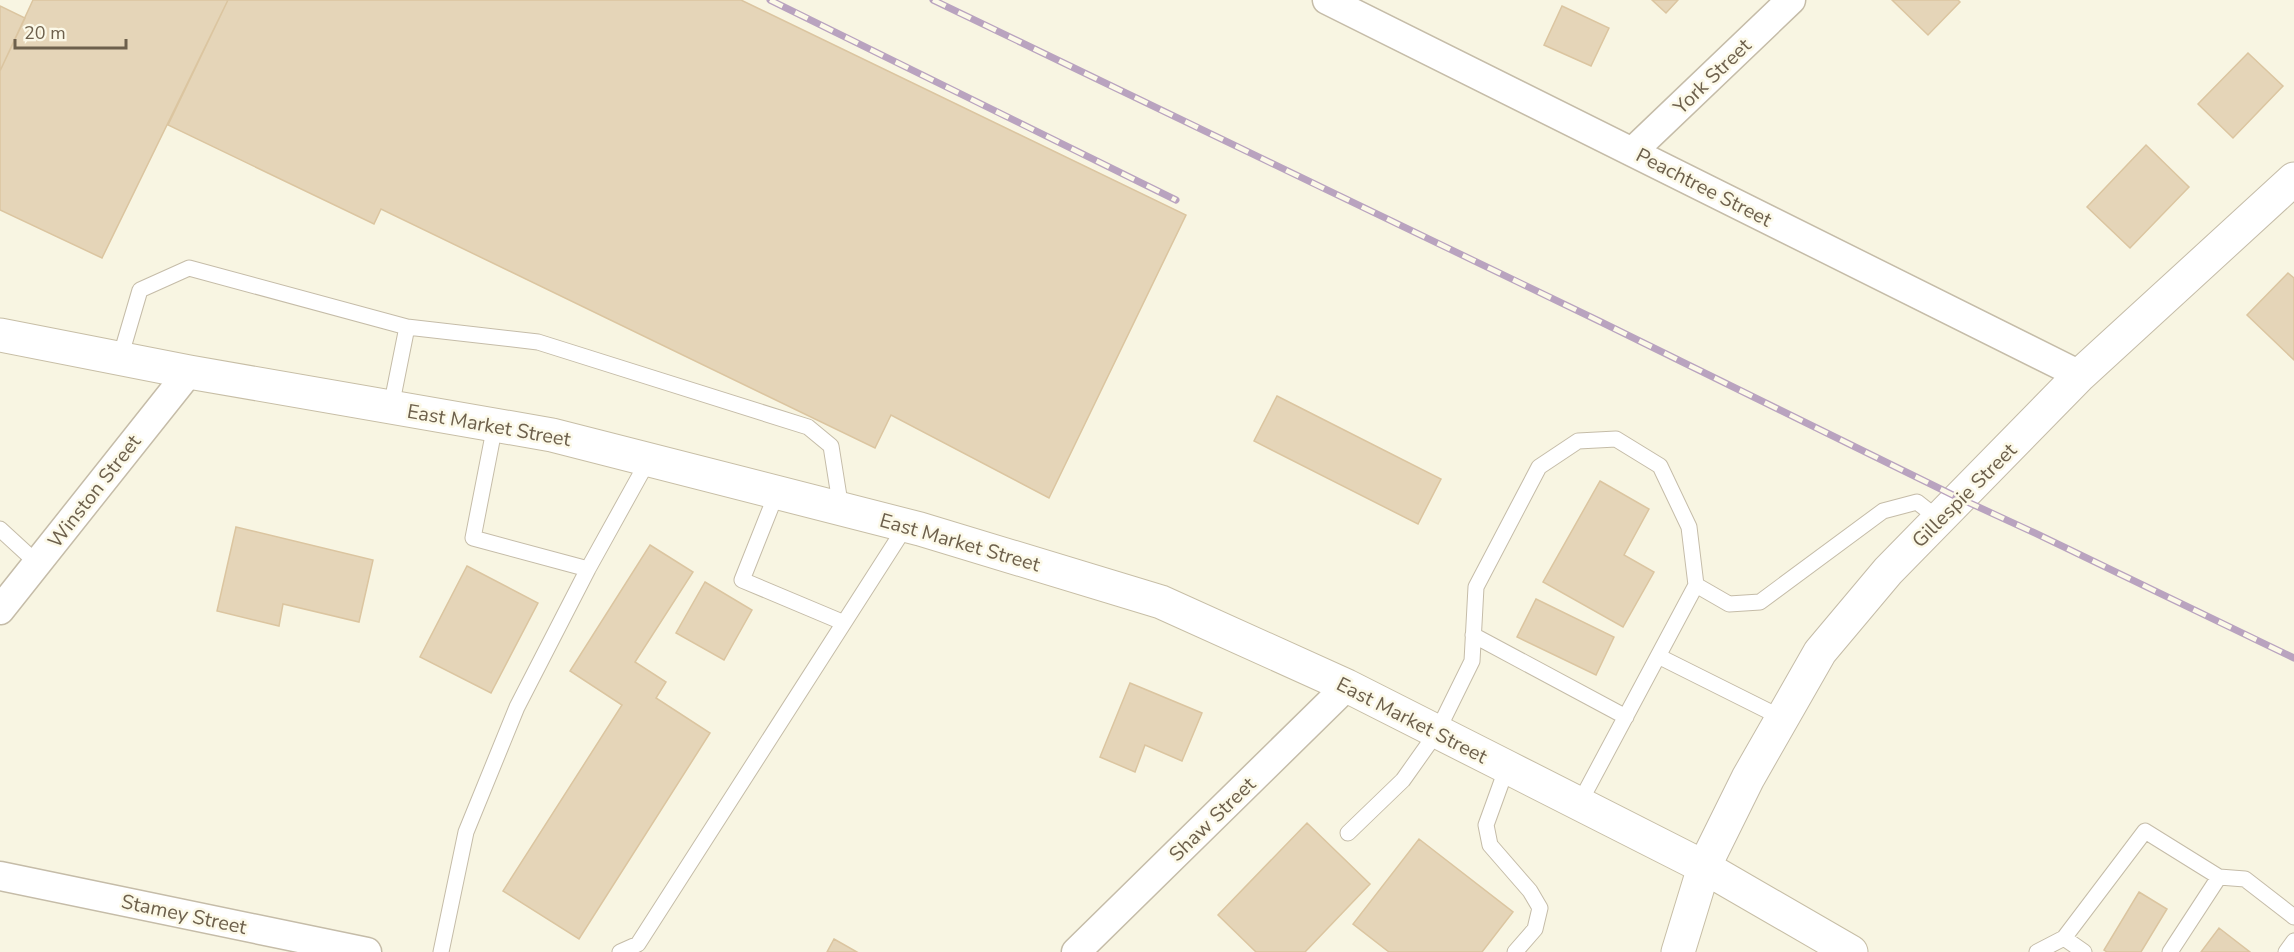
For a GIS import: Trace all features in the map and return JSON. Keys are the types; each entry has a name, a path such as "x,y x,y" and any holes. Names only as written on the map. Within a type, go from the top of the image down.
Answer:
{"main road":[{"name":"Gillespie Street","path":"1678,952 1704,867 1748,778 1820,652 1888,571 2080,375 2294,179"},
{"name":"East Market Street","path":"0,335 189,372 552,435 906,526 1161,602 1347,686 1507,767 1704,867 1851,952"}],"street":[{"name":"Peachtree Street","path":"1327,0 2080,375"},
{"name":"York Street","path":"1633,152 1791,0"},
{"name":"Winston Street","path":"0,610 189,372"},
{"name":"Shaw Street","path":"1076,952 1347,686"},
{"name":"Stamey Street","path":"0,876 367,952"}],"lane":[{"path":"120,358 140,290 189,268 407,327 538,342 808,427 831,447 841,509"},
{"path":"391,407 407,327"},
{"path":"495,425 473,538 588,569"},
{"path":"1347,832 1403,780 1437,732 1472,661 1476,587 1539,467 1578,441 1616,439 1660,466 1689,527 1696,585 1579,804"},
{"path":"441,952 466,832 517,707 588,569 649,459"},
{"path":"777,492 742,580 843,622"},
{"path":"1696,585 1729,604 1760,602 1883,511 1917,502 1940,520"},
{"path":"620,952 641,948 843,622 906,526"},
{"path":"0,529 37,563"},
{"path":"1473,635 1626,717"},
{"path":"1658,656 1782,718"},
{"path":"1507,767 1486,825 1490,845 1530,891 1540,908 1535,929 1515,952"},
{"path":"2037,952 2064,938 2145,831 2219,877 2245,879 2294,917"},
{"path":"2170,952 2219,877"},
{"path":"2064,938 2084,952"},
{"path":"2286,952 2294,941"}],"building":[{"path":"33,0 228,0 102,258 0,210 0,71"},
{"path":"228,0 741,0 1186,215 1049,498 891,415 875,448 381,209 374,224 168,125"},
{"path":"1652,0 1678,0 1666,13"},
{"path":"1892,0 1958,0 1960,2 1928,35"},
{"path":"0,6 25,18 0,71"},
{"path":"1562,6 1609,28 1591,66 1544,45"},
{"path":"2248,53 2283,86 2233,138 2198,104"},
{"path":"2146,145 2189,187 2130,248 2087,207"},
{"path":"2288,273 2294,278 2294,360 2247,315"},
{"path":"1277,396 1441,479 1418,524 1254,441"},
{"path":"1600,481 1649,509 1624,555 1654,572 1623,627 1543,582"},
{"path":"236,527 373,560 359,622 283,604 279,626 217,611"},
{"path":"650,545 693,572 635,662 666,682 656,698 710,733 579,939 503,891 622,705 570,671"},
{"path":"467,566 538,603 491,693 420,657"},
{"path":"705,582 752,610 724,660 676,633"},
{"path":"1536,599 1614,637 1596,675 1517,637"},
{"path":"1130,683 1202,713 1182,761 1145,745 1135,772 1100,757"},
{"path":"1307,823 1370,884 1305,952 1256,952 1218,915"},
{"path":"1419,839 1513,912 1482,952 1389,952 1353,924"},
{"path":"2139,892 2167,909 2141,952 2107,952 2104,950"},
{"path":"2219,928 2250,952 2201,952"},
{"path":"834,939 857,952 827,952"}],"railway":[{"path":"770,0 1176,200"},
{"path":"933,0 2294,658"}]}
